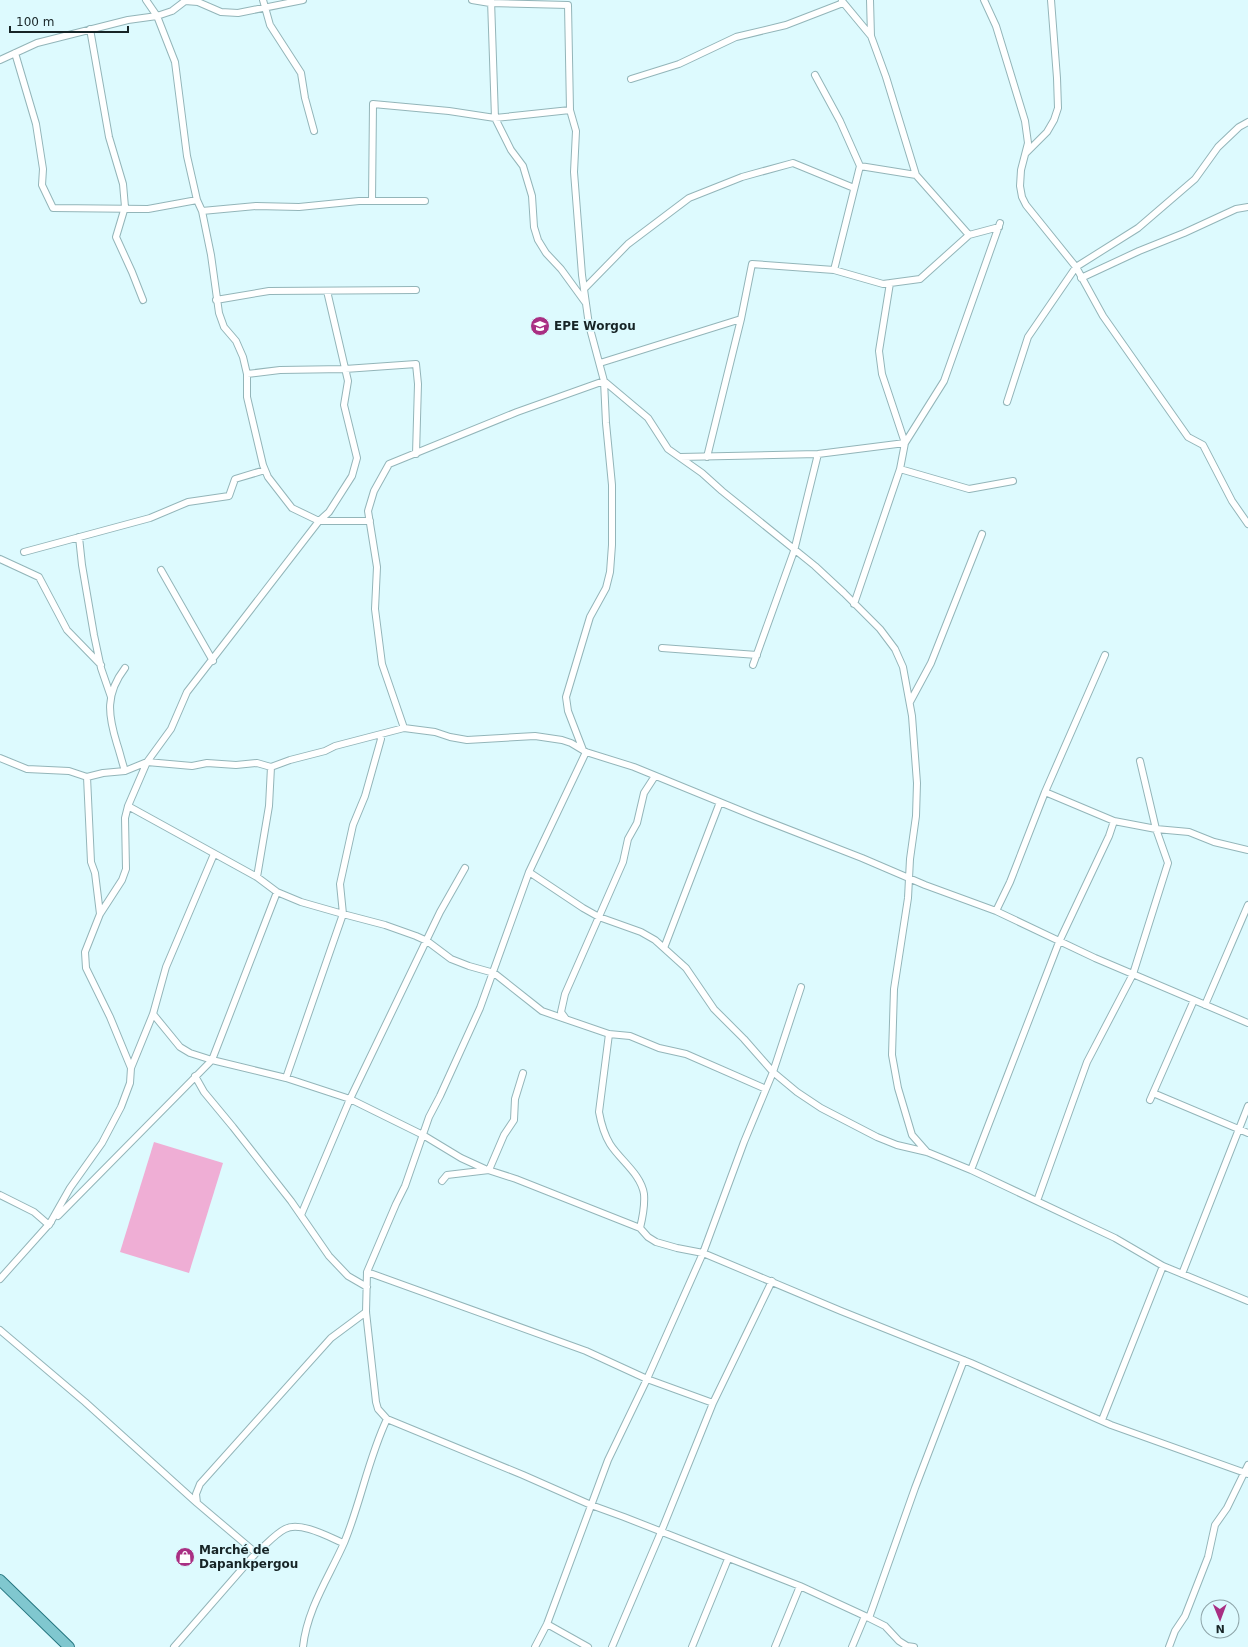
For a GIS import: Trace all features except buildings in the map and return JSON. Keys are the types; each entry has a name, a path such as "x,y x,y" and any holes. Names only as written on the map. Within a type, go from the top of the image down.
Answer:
{"main road":[{"path":"0,1580 69,1647"}],"street":[{"path":"146,0 157,16 175,62 187,156 202,211 211,255 216,300 224,327 236,341 243,357 247,374 247,397 268,477 292,508 319,521 370,521"},
{"path":"263,0 270,25 301,73 305,98 314,131"},
{"path":"0,60 37,43 128,20 157,16 172,11 185,1 198,2 221,12 238,13 303,0"},
{"path":"472,0 568,5 570,110 576,131 574,172 584,289 589,325 604,381 606,423 612,485 611,561 606,588 590,617 566,697 568,711 584,751 529,872 509,924 494,973 469,1034 429,1117 405,1186 367,1272 366,1312 376,1402 378,1409 387,1419 523,1475 591,1505 800,1586 885,1626 899,1641 907,1646 914,1647"},
{"path":"870,0 871,36 886,77 916,175 969,235"},
{"path":"984,0 996,26 1025,121 1028,143 1021,174 1020,186 1022,198 1076,267 1103,316 1188,437 1203,445 1232,501 1248,524"},
{"path":"1026,154 1047,132 1054,120 1058,108 1058,78 1050,0"},
{"path":"490,2 495,118 511,150 523,166 532,196 534,227 538,240 546,253 561,269 586,304"},
{"path":"631,79 679,64 736,37 786,25 842,2 871,36"},
{"path":"90,29 109,137 123,184 125,207 116,237 143,300"},
{"path":"15,53 36,124 43,169 42,185 53,208 125,207 148,209 198,200"},
{"path":"815,76 840,120 860,166 834,270"},
{"path":"372,201 373,104 449,111 495,118 570,110"},
{"path":"1007,402 1028,337 1053,303 1076,267 1138,228 1195,179 1218,147 1239,127 1248,122"},
{"path":"584,289 628,244 689,198 742,177 793,163 854,188"},
{"path":"860,166 916,175"},
{"path":"202,211 256,206 299,208 327,204 372,201 425,202"},
{"path":"1081,278 1236,209 1248,206"},
{"path":"707,456 741,319 752,264 834,270 883,284 920,279 969,235 1000,225 944,381 905,443 900,469 854,604"},
{"path":"890,283 879,351 882,374 905,443"},
{"path":"216,300 269,291 416,290"},
{"path":"131,1068 110,1017 86,968 85,952 100,914 122,880 126,868 125,818 128,806 147,762 173,725 187,692 213,661 319,521 329,512 352,476 357,458 344,405 348,382 327,291"},
{"path":"600,363 741,319"},
{"path":"247,374 280,370 345,369 416,364 418,384 416,454"},
{"path":"404,728 382,664 375,609 377,567 368,511 374,491 389,464 517,412 604,381"},
{"path":"604,381 648,418 668,449 702,472 722,491 825,575 880,629 895,649 903,666 910,702 917,783 916,816 908,898 894,990 892,1055 898,1088 912,1135 927,1152"},
{"path":"680,457 818,454 905,443"},
{"path":"753,665 794,551 818,454"},
{"path":"900,469 969,489 1013,481"},
{"path":"24,552 150,518 188,502 229,496 235,479 265,470"},
{"path":"910,702 931,663 982,534"},
{"path":"79,537 82,564 101,665 111,697"},
{"path":"0,559 38,577 67,630 101,665"},
{"path":"161,570 213,661"},
{"path":"662,648 757,655"},
{"path":"996,911 1010,882 1045,792 1105,655"},
{"path":"125,668 120,674 109,706 112,732 125,771"},
{"path":"0,758 27,769 69,771 87,778 103,773 125,771 147,762 192,766 207,763 236,765 257,763 271,767 290,760 325,751 335,746 404,728 435,732 450,737 467,740 513,737 550,738 571,743 584,751 616,760 909,878 996,911 1059,942 1248,1023"},
{"path":"286,1078 343,914 340,884 354,826 366,796 381,739 380,735"},
{"path":"1037,1201 1087,1062 1133,974 1168,863 1156,829 1140,761"},
{"path":"257,877 269,806 271,767"},
{"path":"566,1019 561,1012 565,994 624,862 628,839 637,823 644,793 655,776"},
{"path":"87,778 91,862 95,873 100,914"},
{"path":"1045,792 1114,821 1156,829 1189,832 1214,842 1248,850"},
{"path":"664,948 720,802"},
{"path":"128,806 257,877 277,892 301,902 385,924 427,941 451,959 494,973 542,1012 608,1034 630,1036 659,1048 686,1054 766,1089"},
{"path":"971,1170 1059,942 1109,836 1114,821"},
{"path":"49,1225 70,1188 102,1143 121,1107 130,1083 131,1068 153,1014 166,967 214,854"},
{"path":"301,1215 350,1099 440,912 465,868"},
{"path":"529,872 576,904 599,917 641,932 664,948 686,968 714,1009 744,1039 773,1072 797,1092 820,1108 850,1124 897,1145 927,1152 971,1170 1115,1238 1164,1266 1248,1301"},
{"path":"0,1279 49,1225 212,1060 277,892"},
{"path":"1205,1005 1248,905"},
{"path":"535,1647 547,1624 608,1460 647,1379 703,1253 744,1142 773,1072 801,988"},
{"path":"1150,1100 1194,1000"},
{"path":"153,1014 180,1046 190,1053 212,1060 286,1078 350,1099 423,1135 461,1158 640,1228 648,1237 656,1242 672,1247 703,1253 841,1311 964,1360 1111,1425 1246,1473"},
{"path":"608,1034 599,1112 601,1123 610,1145 640,1182 644,1193 644,1212 640,1228"},
{"path":"489,1170 504,1135 514,1120 515,1099 523,1073"},
{"path":"195,1076 204,1092 233,1126 301,1215 329,1256 348,1276 367,1287"},
{"path":"1153,1093 1248,1133"},
{"path":"1182,1274 1248,1106"},
{"path":"442,1181 447,1175 489,1170"},
{"path":"0,1195 34,1212 49,1225"},
{"path":"1102,1420 1164,1266"},
{"path":"367,1272 586,1351 647,1379 713,1403"},
{"path":"612,1647 661,1532 713,1403 772,1281"},
{"path":"197,1503 196,1494 200,1484 331,1338 366,1312"},
{"path":"0,1330 85,1402 197,1503 256,1553"},
{"path":"852,1647 867,1617 964,1360"},
{"path":"303,1647 314,1606 343,1543 358,1502 374,1449 387,1419"},
{"path":"1169,1647 1175,1631 1185,1616 1208,1557 1215,1525 1227,1508 1246,1473 1248,1465"},
{"path":"174,1647 256,1553 285,1529 297,1526 309,1529 343,1543"},
{"path":"692,1647 728,1559"},
{"path":"775,1647 800,1586"},
{"path":"547,1624 588,1647"}],"shaded area":[{"path":"154,1142 223,1163 189,1273 120,1252"}],"place":[{"name":"EPE Worgou","path":"540,326"},
{"name":"Marché de Dapankpergou","path":"185,1557"}]}
